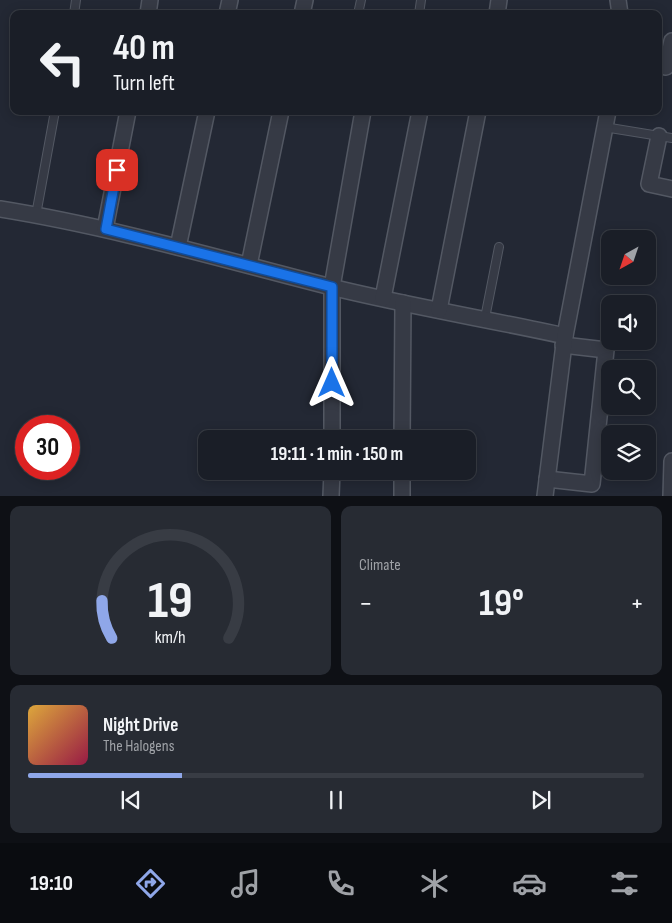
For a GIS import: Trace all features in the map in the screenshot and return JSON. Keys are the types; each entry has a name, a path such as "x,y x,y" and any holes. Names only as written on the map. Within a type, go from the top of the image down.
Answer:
{"street":[{"path":"662,66 666,67 672,41"},
{"path":"106,229 127,115"},
{"path":"178,246 206,115"},
{"path":"249,265 280,115"},
{"path":"332,430 332,287 362,115"},
{"path":"439,310 477,115"},
{"path":"545,496 564,341 607,115"},
{"path":"382,298 419,116"},
{"path":"666,137 648,184 672,189"},
{"path":"0,209 106,229 332,287 403,303 485,318 564,341 606,350 592,484 547,479"},
{"path":"402,430 403,303"},
{"path":"671,496 672,461"},
{"path":"331,496 332,480"},
{"path":"402,480 402,496"}],"lane":[{"path":"36,215 54,115"},
{"path":"604,128 666,137"},
{"path":"485,318 499,247"}],"route":[{"path":"117,170 106,229 332,287 332,383"}]}
